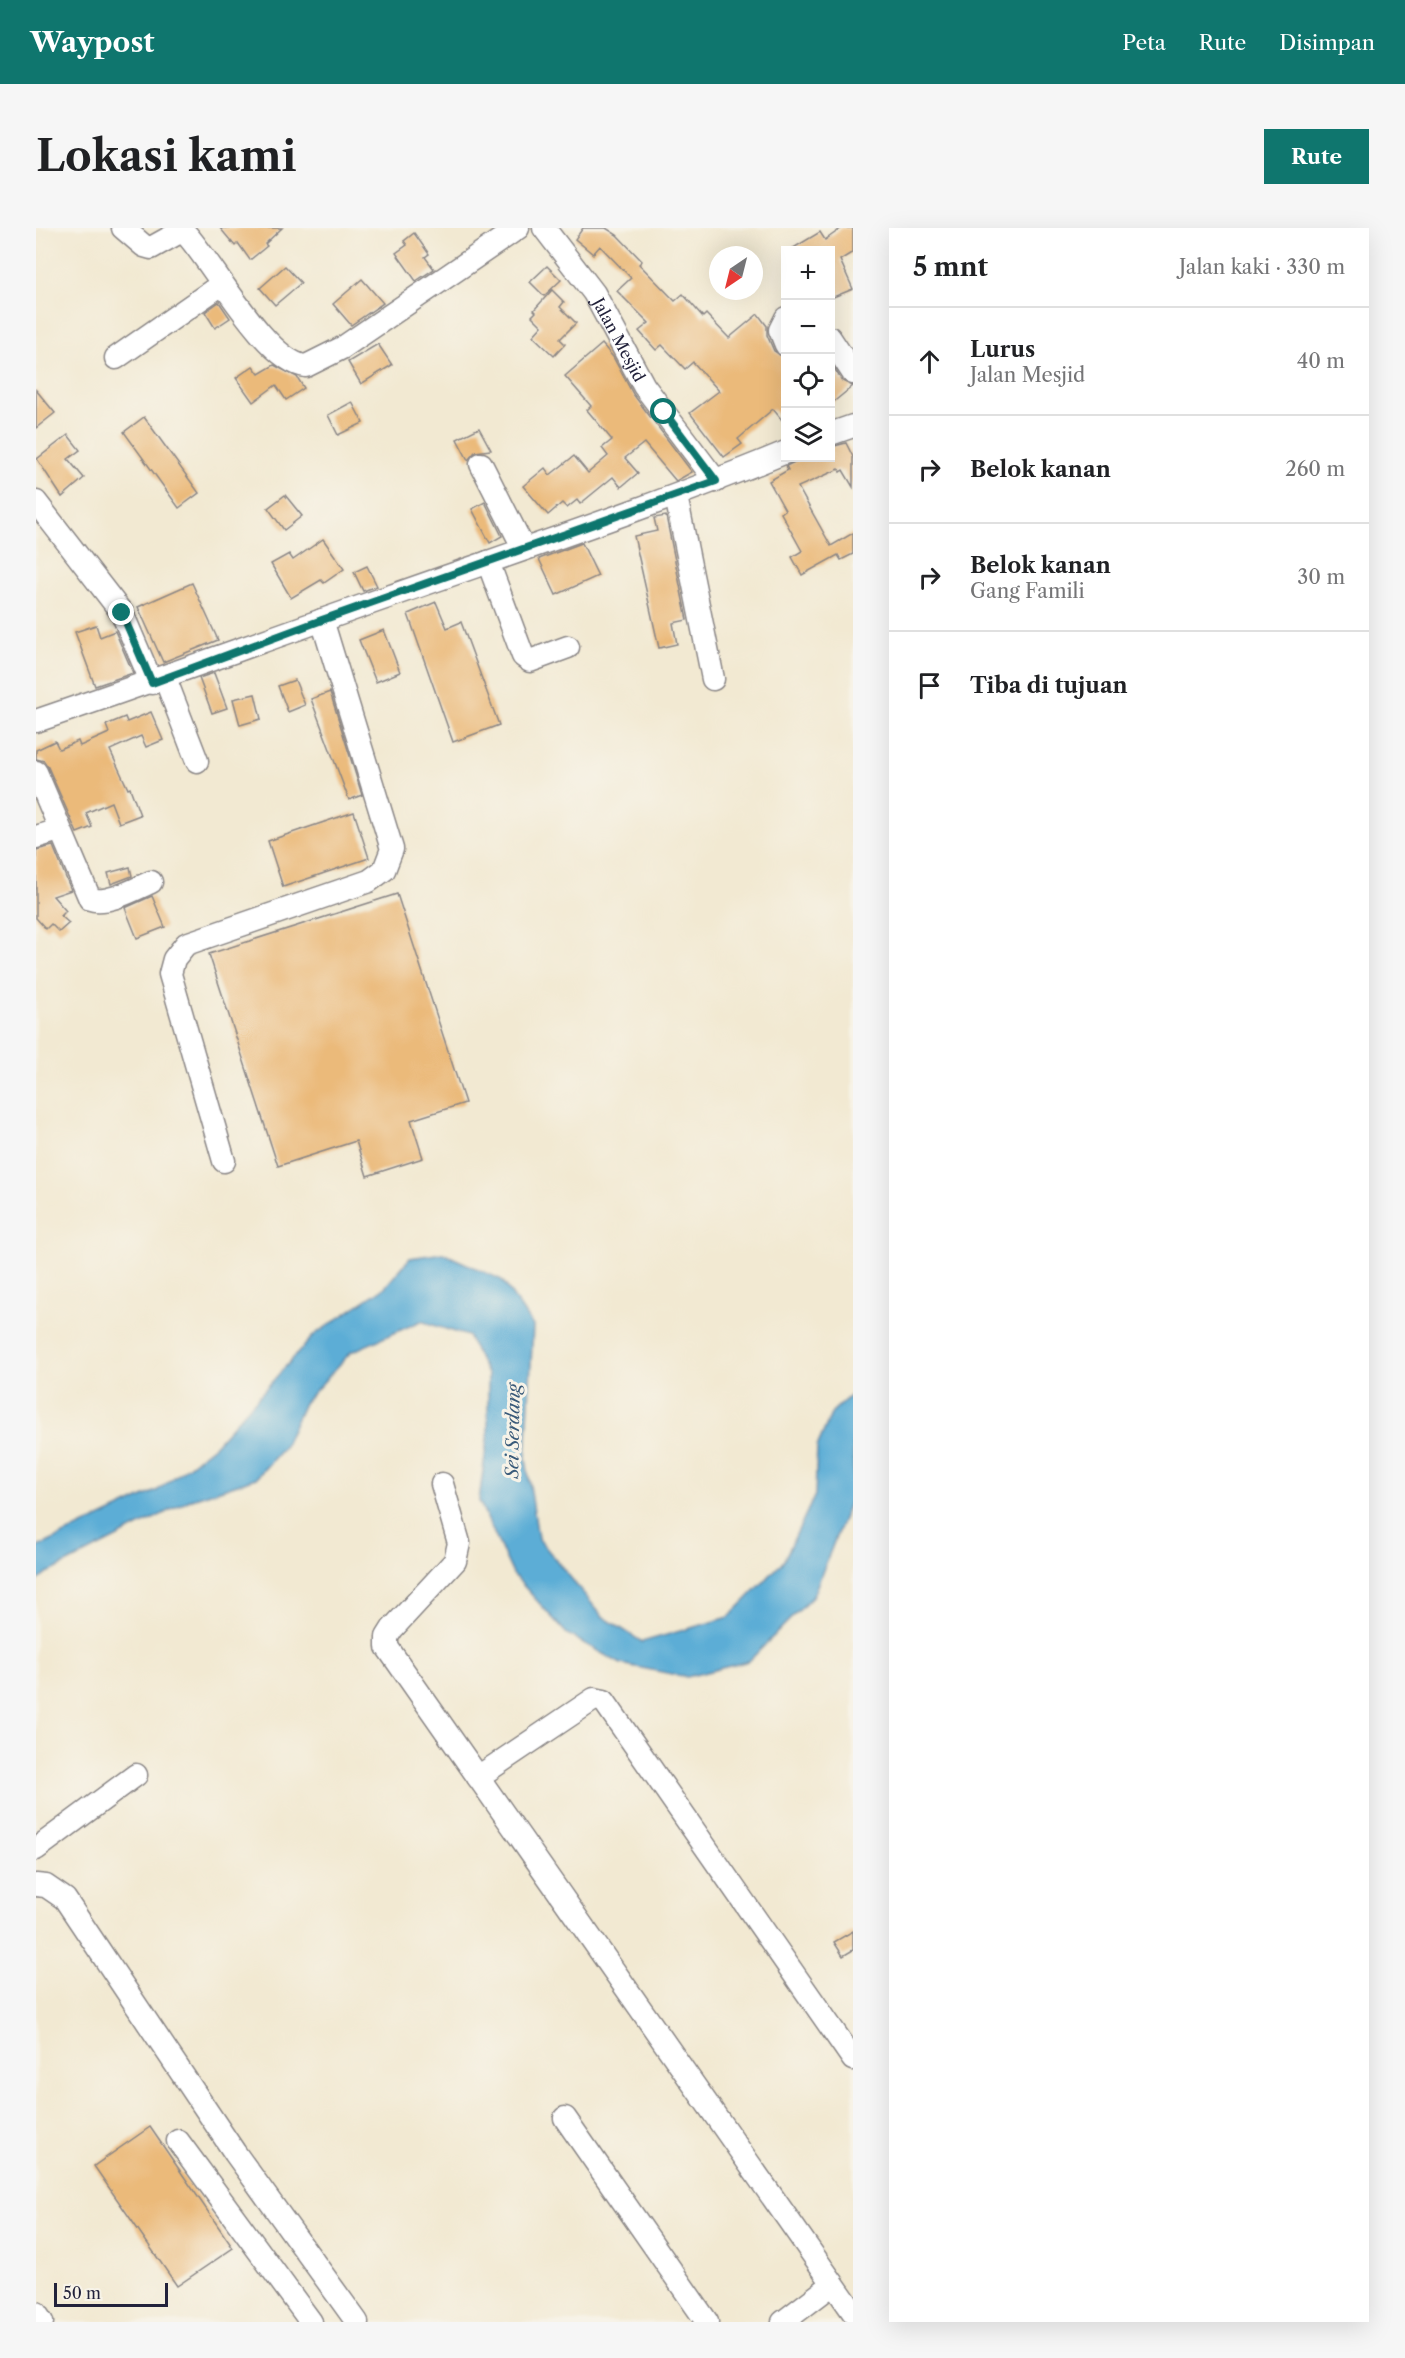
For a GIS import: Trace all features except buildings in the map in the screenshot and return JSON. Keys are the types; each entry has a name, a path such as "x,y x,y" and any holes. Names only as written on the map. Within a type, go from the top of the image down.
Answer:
{"street":[{"path":"123,228 144,246 151,248 178,233 186,234 222,284 274,346 299,366 306,366 342,348 518,228"},
{"name":"Jalan Mesjid","path":"544,228 594,293 644,386 716,481"},
{"path":"117,358 222,284"},
{"path":"835,344 853,373"},
{"path":"36,720 159,680 322,620 676,496 781,454"},
{"path":"481,464 524,549"},
{"path":"676,496 713,679"},
{"path":"36,502 122,613 159,680 197,761"},
{"path":"488,562 523,656 530,661 568,647"},
{"path":"224,1161 170,974 174,959 186,944 369,881 384,870 392,849 322,620"},
{"path":"36,772 85,892 91,900 117,895 151,882"},
{"path":"36,837 59,830"},
{"path":"442,1484 459,1543 455,1561 392,1629 387,1637 387,1647 853,2312"},
{"path":"478,1777 594,1699 604,1701 853,2058"},
{"path":"36,1849 136,1775"},
{"path":"36,1885 46,1886 65,1899 235,2153 357,2322"},
{"path":"564,2118 707,2322"},
{"path":"178,2141 310,2322"},
{"path":"783,2322 833,2284"},
{"path":"36,2313 42,2322"}],"water":[{"name":"Sei Serdang","path":"443,1253 502,1280 533,1326 526,1459 538,1538 602,1616 642,1642 729,1617 783,1562 815,1495 817,1447 832,1412 853,1393 853,1493 813,1596 749,1661 687,1677 621,1664 567,1634 513,1574 479,1501 488,1433 488,1376 468,1336 421,1321 351,1352 304,1403 284,1447 256,1478 192,1499 48,1573 36,1582 36,1548 158,1490 215,1445 314,1335 385,1287 410,1258"}],"route":[{"path":"122,613 152,683 322,620 716,481 664,412"}]}
